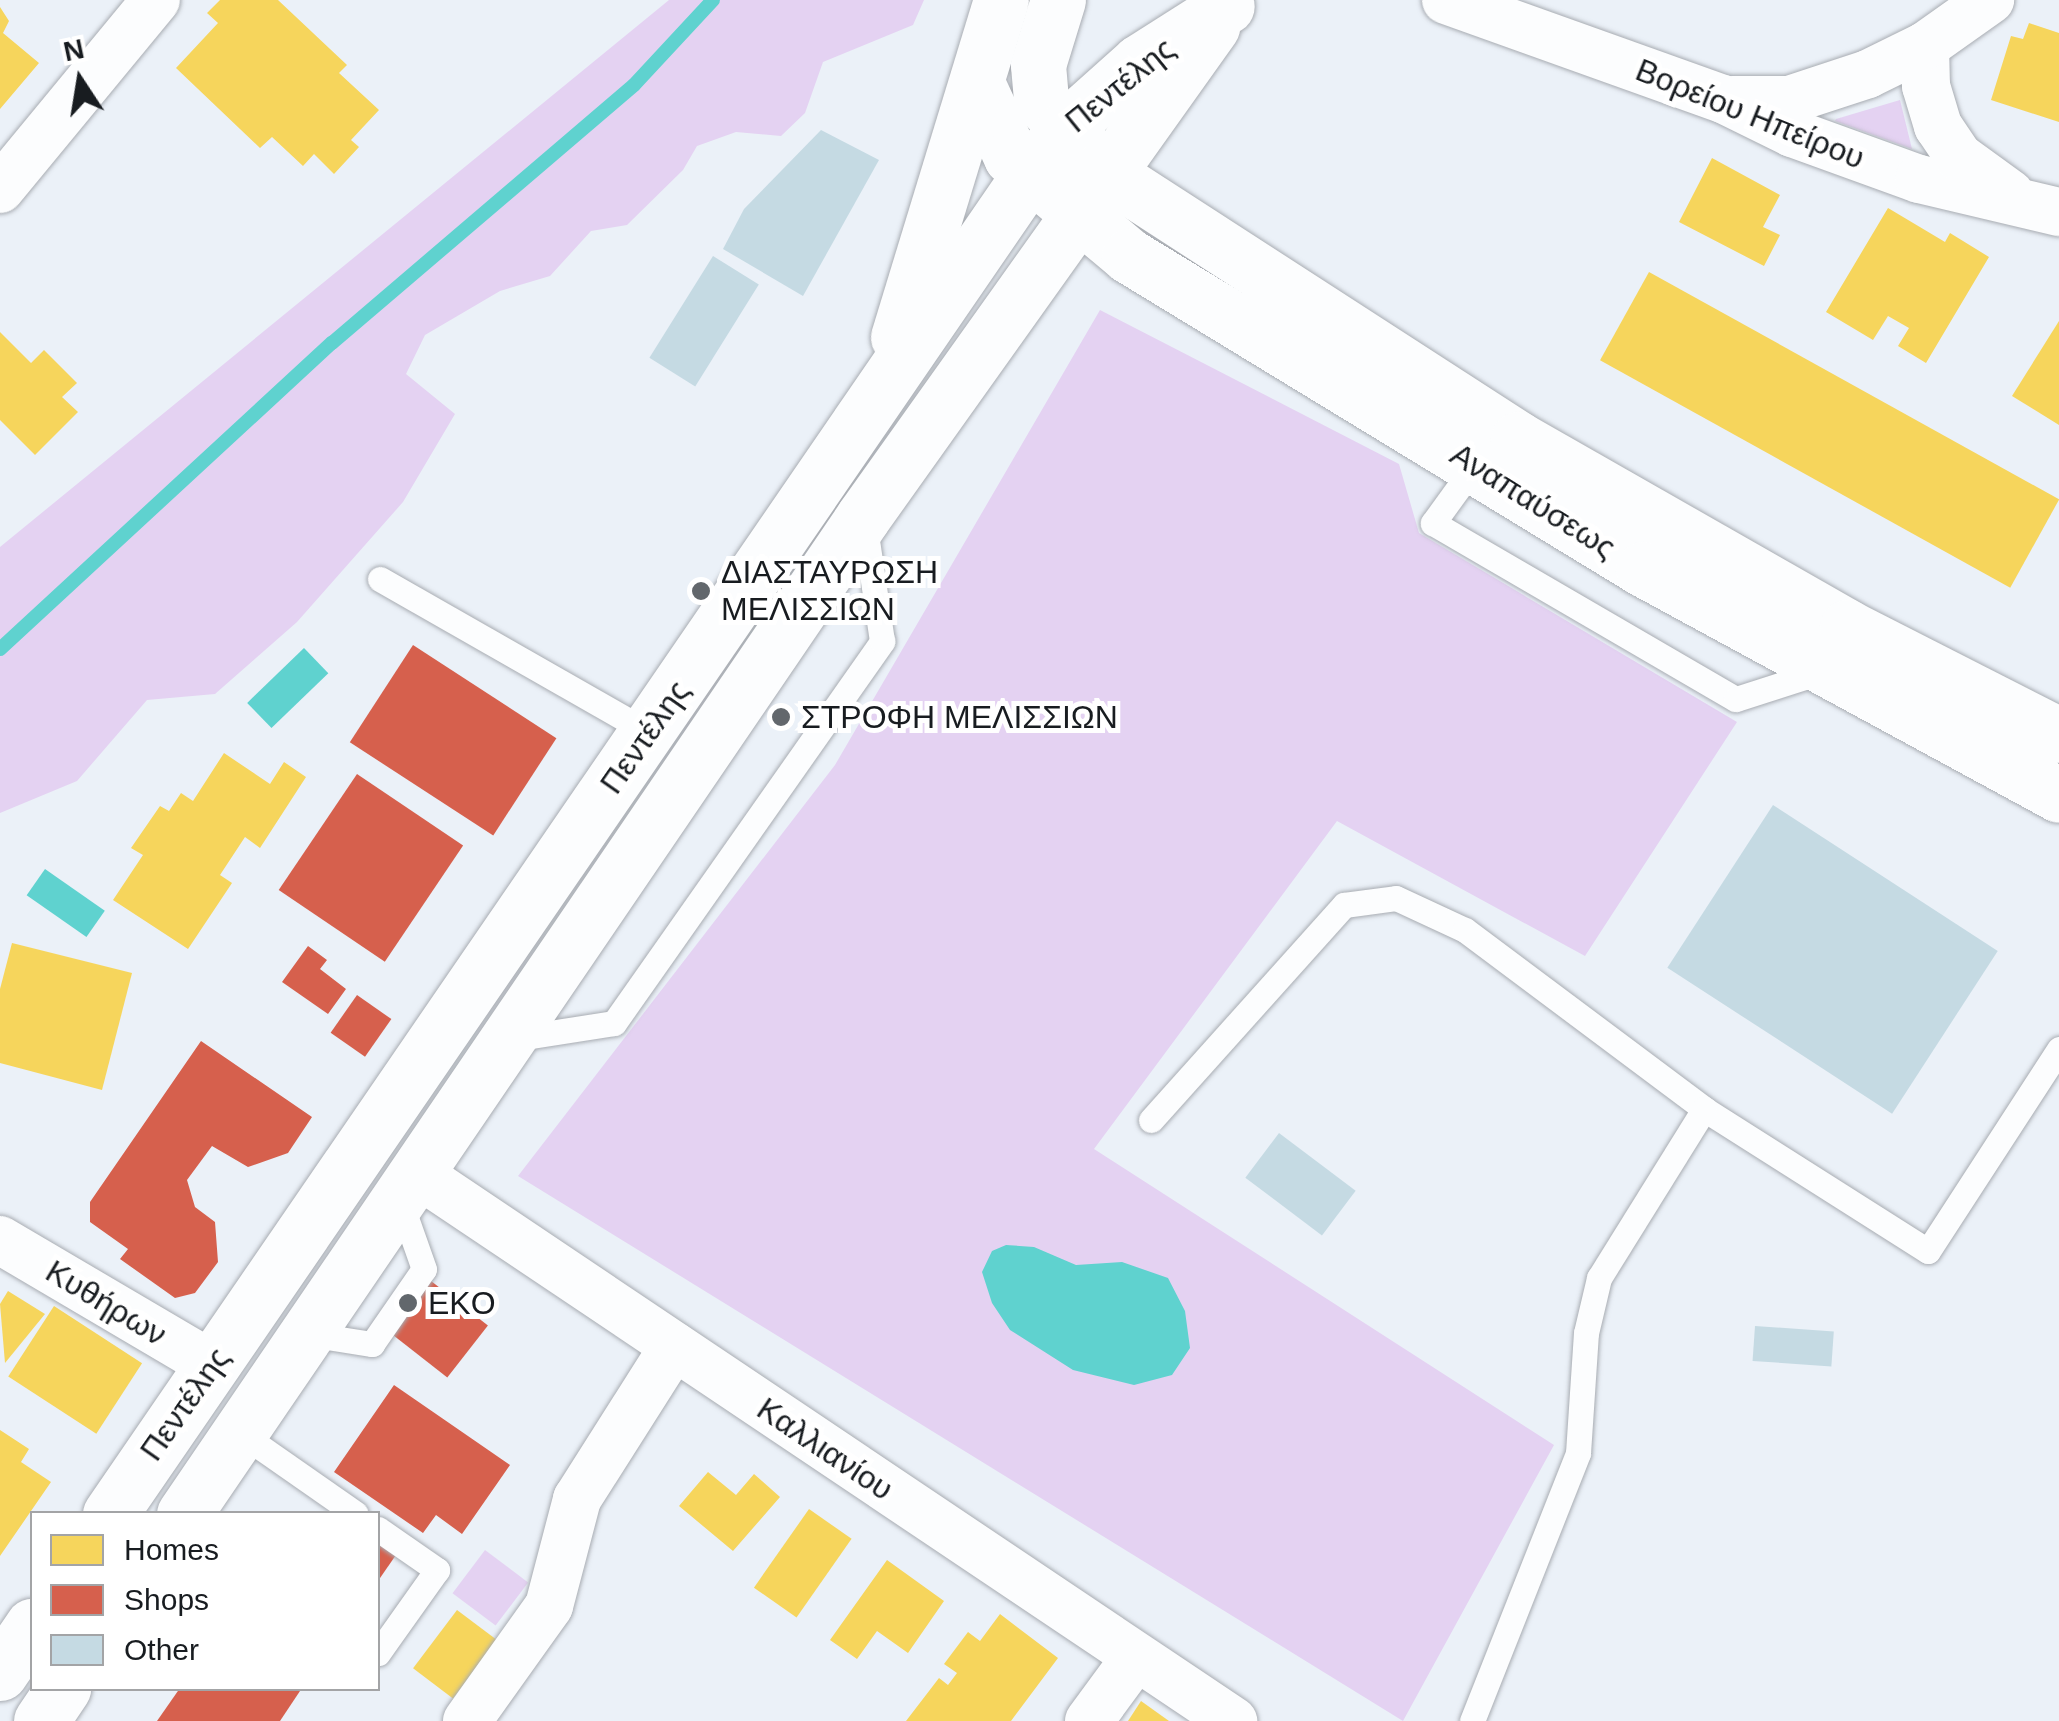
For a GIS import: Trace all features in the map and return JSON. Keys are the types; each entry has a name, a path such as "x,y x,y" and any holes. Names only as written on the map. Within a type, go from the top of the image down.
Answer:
{"main road":[{"path":"879,397 1001,0"},
{"name":"Αναπαύσεως","path":"1058,0 1037,78 1041,101 1063,130 1107,173 1535,449 1847,627 2059,735"},
{"name":"Πεντέλης","path":"112,1511 879,397 1028,174 1063,130 1139,62 1229,3"},
{"name":"Πεντέλης","path":"186,1511 863,517 1229,3"},
{"name":"Αναπαύσεως","path":"977,83 1001,144 1076,217 1129,256 1823,671 2059,795"},
{"path":"0,1673 30,1629"},
{"path":"41,1721 61,1691"}],"street":[{"path":"0,189 156,0"},
{"name":"Βορείου Ηπείρου","path":"1446,0 1723,100 1792,133 1905,174 2040,206"},
{"path":"1723,100 1789,100 1824,91 1925,46 1990,0"},
{"path":"1925,46 1930,107 1947,141 1977,173 2040,206"},
{"name":"Καλλιανίου","path":"409,1187 674,1346 1233,1721"},
{"name":"Κυθήρων","path":"0,1240 212,1365"},
{"path":"467,1721 550,1606 578,1499 674,1346"},
{"path":"1089,1721 1136,1657"}],"lane":[{"path":"1476,466 1433,523 1736,699 1823,671"},
{"path":"508,1040 614,1023 882,641 863,517"},
{"path":"380,579 648,732"},
{"path":"1150,1120 1344,905 1396,898 1465,930 1704,1109 1928,1251 2059,1048"},
{"path":"1472,1721 1578,1453 1586,1333 1599,1278 1704,1109"},
{"path":"240,1432 352,1511"},
{"path":"380,1529 437,1570 380,1650"}],"shaded area":[{"path":"669,0 924,0 913,25 823,62 805,113 781,136 736,132 697,146 683,170 627,225 591,231 550,276 500,291 425,335 406,374 455,414 403,502 297,622 215,694 147,700 77,781 0,813 0,547"},
{"path":"1900,100 1912,149 1835,121 1836,119"},
{"path":"1100,310 1399,464 1419,533 1737,722 1585,956 1337,821 1094,1149 1554,1445 1403,1721 518,1176 835,765"},
{"path":"485,1550 528,1582 496,1626 453,1593"}],"water":[{"path":"304,648 328,673 271,728 247,703"},
{"path":"45,869 105,911 86,937 27,895"},
{"path":"1006,1245 1034,1247 1076,1265 1122,1262 1168,1278 1185,1311 1190,1348 1172,1375 1134,1385 1073,1370 1010,1330 992,1303 982,1272 992,1251"}],"building: Homes":[{"path":"220,0 278,0 347,65 339,73 379,110 351,140 359,147 334,174 314,154 303,166 272,137 260,148 176,68 218,23 207,13"},
{"path":"0,7 9,21 3,33 39,63 0,109"},
{"path":"2029,23 2059,33 2059,122 1991,100 2011,36 2023,39"},
{"path":"1712,158 1780,195 1763,227 1780,235 1764,266 1679,222"},
{"path":"1888,208 1945,242 1950,233 1989,257 1926,363 1898,346 1909,328 1888,316 1873,340 1826,312"},
{"path":"1649,272 2059,499 2010,588 1600,360"},
{"path":"2059,321 2059,425 2012,396"},
{"path":"0,332 31,363 44,350 77,383 62,397 78,412 35,455 0,420"},
{"path":"224,753 270,784 284,762 306,777 260,848 245,837 220,875 232,883 188,949 113,900 143,855 131,848 160,806 169,811 181,793 193,801"},
{"path":"12,943 132,973 102,1090 0,1063 0,989"},
{"path":"8,1291 45,1314 5,1363 0,1304"},
{"path":"54,1306 142,1363 96,1434 8,1376"},
{"path":"0,1430 29,1449 21,1462 51,1482 0,1556"},
{"path":"708,1472 736,1495 754,1474 780,1497 733,1551 679,1506"},
{"path":"809,1509 852,1539 797,1617 754,1588"},
{"path":"887,1560 944,1601 908,1653 877,1631 857,1659 830,1640"},
{"path":"457,1610 497,1640 453,1698 413,1668"},
{"path":"1000,1614 1058,1658 1011,1721 906,1721 939,1678 948,1685 957,1673 944,1664 968,1632 980,1641"},
{"path":"1141,1701 1169,1721 1128,1721"}],"building: Shops":[{"path":"413,645 556,738 493,835 350,742"},
{"path":"357,774 463,846 385,962 279,890"},
{"path":"308,946 327,960 320,969 346,989 328,1014 282,982"},
{"path":"357,995 391,1019 365,1057 331,1033"},
{"path":"201,1041 312,1117 288,1153 248,1167 212,1146 187,1180 195,1207 215,1222 218,1262 195,1293 175,1298 120,1259 128,1249 90,1222 90,1202"},
{"path":"417,1270 488,1325 447,1377 376,1322"},
{"path":"394,1385 510,1465 462,1534 436,1515 423,1533 334,1472"},
{"path":"380,1539 398,1552 380,1578"},
{"path":"178,1691 300,1691 280,1721 157,1721"}],"building: Other":[{"path":"821,130 879,160 803,296 723,249 744,209"},
{"path":"713,256 759,285 695,386 649,358"},
{"path":"1773,805 1998,951 1892,1114 1667,968"},
{"path":"1279,1133 1356,1191 1322,1235 1245,1178"},
{"path":"1755,1326 1834,1332 1831,1366 1753,1361"}],"waterway":[{"path":"0,649 332,343 634,85 713,0"}],"place":[{"name":"ΔΙΑΣΤΑΥΡΩΣΗ ΜΕΛΙΣΣΙΩΝ","path":"701,591"},
{"name":"ΣΤΡΟΦΗ ΜΕΛΙΣΣΙΩΝ","path":"781,717"},
{"name":"EKO","path":"408,1303"}]}
